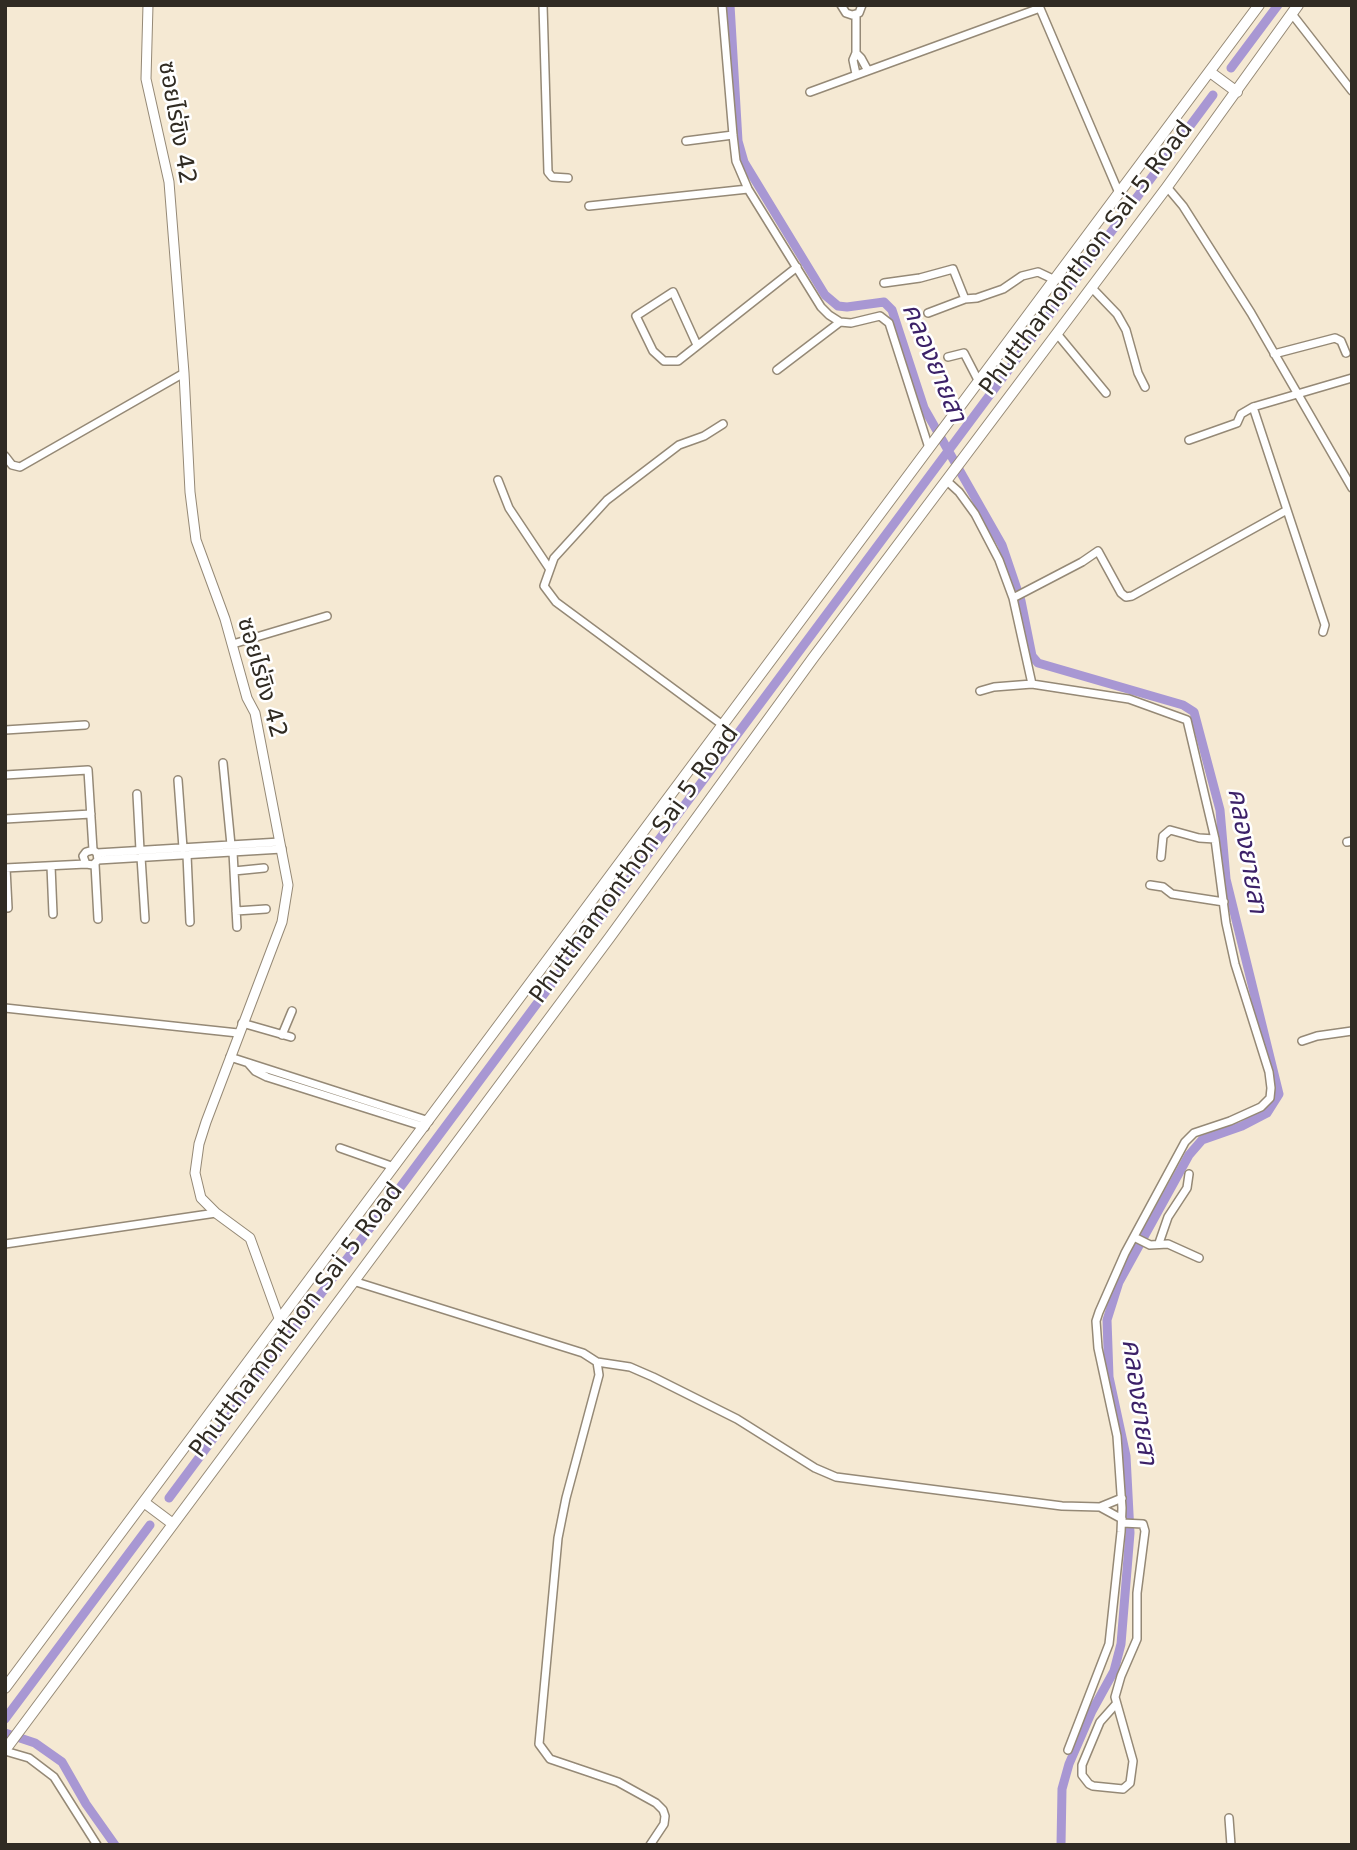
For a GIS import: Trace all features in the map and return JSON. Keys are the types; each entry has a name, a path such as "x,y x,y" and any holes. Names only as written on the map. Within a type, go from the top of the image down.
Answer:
{"main road":[{"name":"Phutthamonthon Sai 5 Road","path":"5,1688 1259,5"},
{"name":"Phutthamonthon Sai 5 Road","path":"7,1749 963,459 1058,335 1295,10"},
{"path":"1210,72 1237,92"},
{"path":"145,1503 173,1524"}],"street":[{"name":"ซอยไร่ขิง 42","path":"148,5 146,79 169,182 190,492 196,540 254,713 288,886 286,906 206,1122 196,1160 197,1188 201,1198 216,1213 250,1238 280,1321"},
{"path":"543,5 548,172 552,177 568,178"},
{"path":"723,5 736,161 748,189 821,307 840,322 851,323 880,316 889,323 930,447"},
{"path":"841,5 846,13 856,14"},
{"path":"856,74 853,60 856,53 856,14 862,5"},
{"path":"810,92 1040,6 1119,193"},
{"path":"1295,10 1352,91"},
{"path":"856,53 867,69"},
{"path":"686,141 733,135"},
{"path":"1167,187 1183,206 1244,302 1352,488"},
{"path":"589,206 748,189"},
{"path":"698,345 673,292 636,316 653,351 664,361 678,361 797,267"},
{"path":"884,283 920,278 953,269 965,299"},
{"path":"928,313 1003,289 1022,276 1038,272 1055,280"},
{"path":"1092,288 1117,314 1126,330 1138,373 1145,387"},
{"path":"777,370 840,322"},
{"path":"1058,335 1106,393"},
{"path":"1274,354 1335,338 1341,341 1346,353"},
{"path":"948,357 964,353 979,382"},
{"path":"5,456 12,465 20,467 184,373"},
{"path":"1189,440 1237,423 1241,414 1253,407 1296,392 1352,378"},
{"path":"1253,407 1325,625 1323,632"},
{"path":"723,424 673,450 607,500 554,558 544,586 556,602 724,726"},
{"path":"498,480 509,508 549,568"},
{"path":"948,480 968,503 999,559 1014,597 1032,684"},
{"path":"1014,597 1098,551 1123,596 1132,596 1287,510"},
{"path":"233,644 327,616"},
{"path":"981,691 994,687 1032,684 1129,699 1186,720 1189,724 1215,839 1235,964 1269,1072 1271,1094 1261,1107 1190,1136 1096,1321 1098,1348 1117,1436 1123,1521 1109,1644 1068,1750"},
{"path":"5,730 85,725"},
{"path":"223,763 237,927"},
{"path":"5,775 88,770 96,857 98,919"},
{"path":"178,780 190,922"},
{"path":"136,794 145,919"},
{"path":"5,819 91,814"},
{"path":"1161,857 1163,836 1170,830 1199,838 1215,839"},
{"path":"8,908 6,868 86,863 96,857 281,845"},
{"path":"86,863 84,854 88,850 96,857"},
{"path":"51,866 53,914"},
{"path":"234,871 264,868"},
{"path":"1150,885 1163,887 1172,894 1224,902"},
{"path":"236,911 266,909"},
{"path":"5,1008 238,1033"},
{"path":"282,1035 292,1011"},
{"path":"242,1023 291,1037"},
{"path":"1301,1041 1352,1031"},
{"path":"230,1057 247,1062 255,1071 268,1077 427,1124"},
{"path":"340,1148 394,1167"},
{"path":"1159,1243 1163,1226 1187,1188 1189,1174"},
{"path":"5,1244 216,1213"},
{"path":"1137,1238 1150,1244 1168,1244 1199,1258"},
{"path":"353,1281 583,1353 597,1362 630,1367 737,1419 815,1468 836,1477 1062,1506 1100,1507 1122,1497"},
{"path":"597,1362 599,1375 558,1538 540,1744 550,1759 618,1782 656,1803 665,1816 664,1824 650,1845"},
{"path":"1100,1507 1123,1521 1143,1524 1145,1531 1137,1593 1137,1639 1117,1686 1116,1704 1133,1761 1130,1783 1123,1789 1093,1786 1082,1775 1082,1765 1100,1722 1116,1704"},
{"path":"7,1749 29,1758 54,1777 97,1845"},
{"path":"1229,1818 1231,1845"}],"waterway":[{"name":"คลองยายสา","path":"730,5 738,141 744,162 825,295 838,306 884,302 892,310 924,408 1002,545 1021,601 1032,656 1038,663 1183,705 1194,712 1220,810 1226,879 1279,1094 1267,1113 1242,1126 1202,1140 1189,1155 1119,1282 1107,1320 1109,1377 1126,1456 1130,1533 1121,1644 1114,1671 1092,1711 1069,1764 1062,1789 1061,1845"},
{"path":"1231,68 1278,5"},
{"path":"169,1498 1213,95"},
{"path":"5,1719 150,1525"},
{"path":"5,1733 35,1743 62,1762 86,1804 115,1845"}]}
